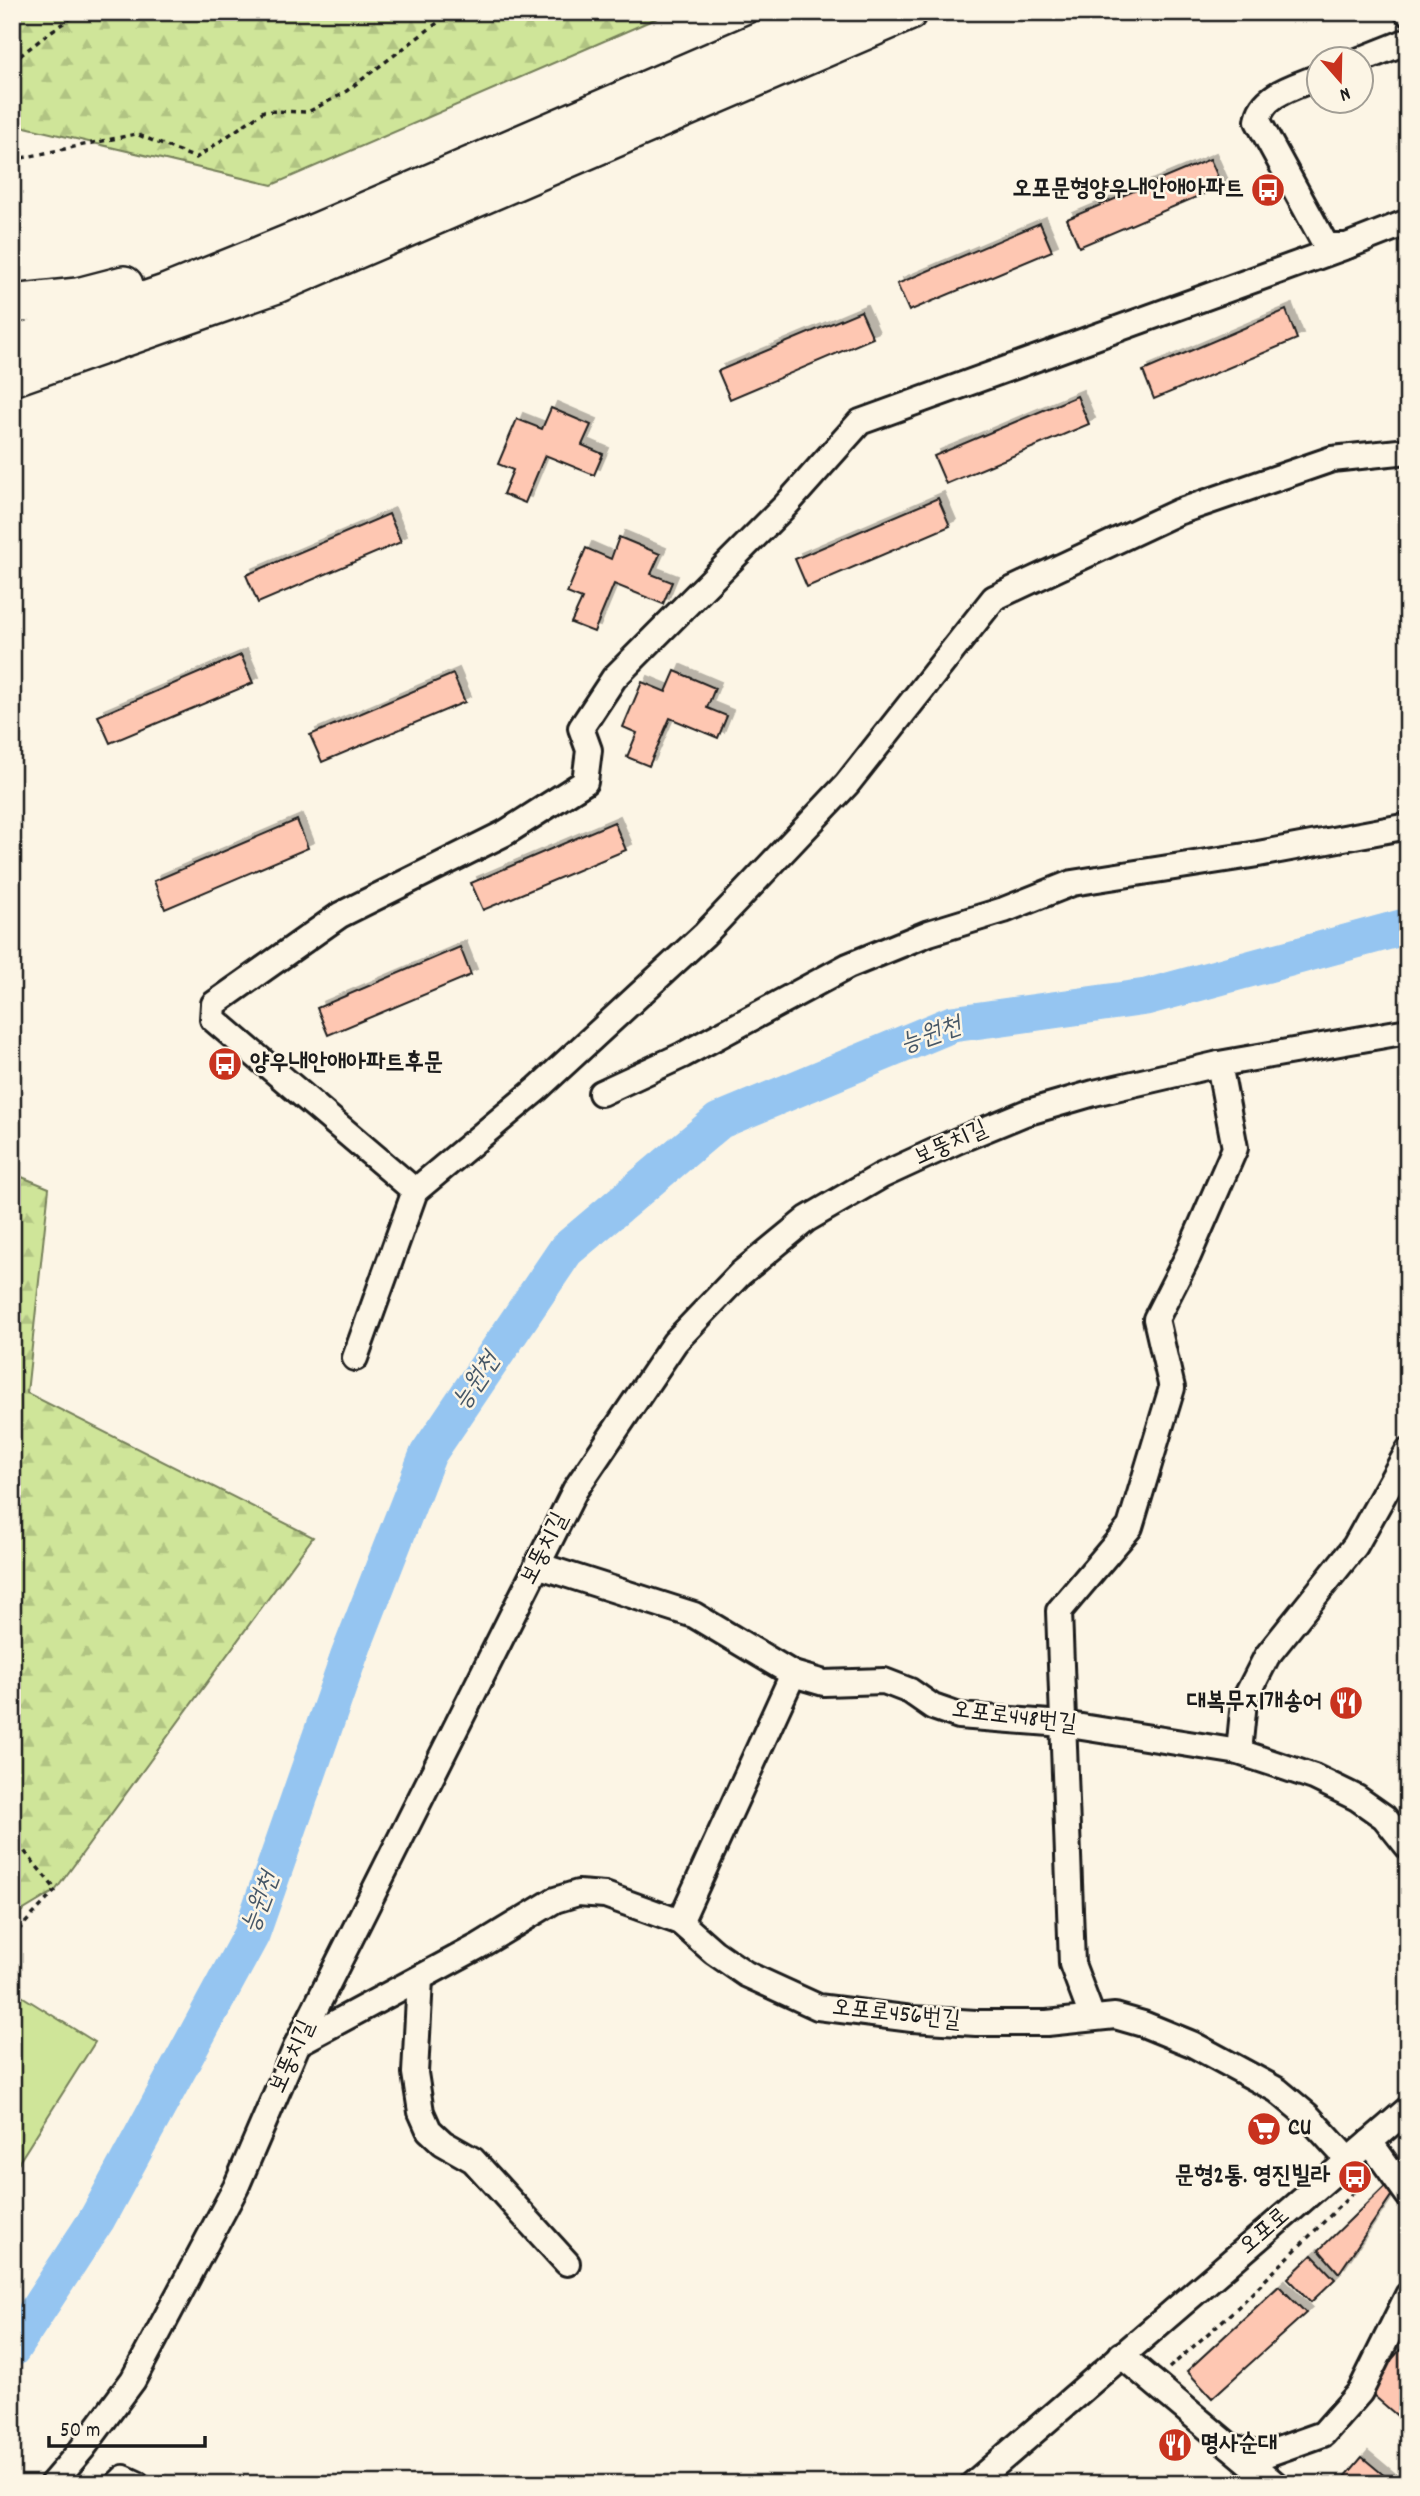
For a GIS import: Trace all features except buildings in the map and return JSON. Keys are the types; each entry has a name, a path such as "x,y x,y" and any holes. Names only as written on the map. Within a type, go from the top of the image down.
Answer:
{"highway":[{"path":"12,346 165,294 308,236 827,12"},
{"path":"12,377 274,285 908,12"},
{"path":"12,304 78,297 308,236"}],"street":[{"path":"1374,54 1408,41"},
{"path":"1304,83 1265,103 1259,112 1258,121 1324,242 1328,246 1348,246"},
{"path":"415,1191 213,1019 214,1004 340,915 505,833 585,782 589,750 581,728 614,678 786,505 860,422 1408,222"},
{"path":"355,1358 415,1191 537,1089 705,934 847,784 994,598 1178,512 1332,459 1408,451"},
{"path":"601,1093 683,1055 848,965 929,933 1004,910 1072,883 1303,846 1408,826"},
{"name":"보뚱치길","path":"52,2484 134,2380 236,2187 298,2043 575,1490 675,1342 740,1274 807,1219 881,1176 1025,1113 1094,1093 1219,1064 1408,1031"},
{"path":"1092,2017 1072,1964 1059,1611 1130,1527 1172,1388 1156,1320 1188,1256 1235,1149 1219,1064"},
{"path":"1239,1752 1244,1701 1267,1656 1355,1546 1408,1451"},
{"name":"오포로448번길","path":"537,1565 694,1615 793,1674 824,1683 884,1681 910,1691 933,1707 959,1716 1063,1724 1239,1752 1314,1777 1357,1798 1384,1817 1406,1842"},
{"path":"680,1923 793,1674"},
{"name":"오포로456번길","path":"298,2043 420,1979 555,1900 578,1893 605,1895 680,1923 714,1952 746,1974 818,2007 976,2024 1047,2023 1115,2016 1143,2024 1192,2044 1277,2090 1308,2116 1349,2161"},
{"path":"420,1979 415,2073 421,2112 429,2130 443,2143 474,2160 567,2263"},
{"name":"오포로","path":"973,2484 1408,2109"},
{"path":"1370,2142 1408,2194"},
{"path":"1230,2446 1261,2456 1323,2434 1360,2392 1408,2295"},
{"path":"1121,2355 1275,2484"},
{"path":"118,2484 124,2478 137,2484"}],"path":[{"path":"12,62 80,12"},
{"path":"12,160 136,134 196,158 264,111 308,112 344,93 452,12"},
{"path":"12,1836 57,1890 12,1937"},
{"path":"1152,2382 1238,2307 1374,2171"}],"green space":[{"path":"12,12 671,12 272,185 12,124"},
{"path":"12,1173 49,1188 27,1393 313,1537 55,1891 12,1917"},
{"path":"12,1990 95,2042 12,2173"}],"waterway":[{"name":"능원천","path":"12,2349 97,2219 251,1935 349,1656 428,1454 566,1250 719,1121 952,1024 1146,997 1408,926"}],"place":[{"name":"오포문형양우내안애아파트","path":"1268,190"},
{"name":"양우내안애아파트후문","path":"225,1064"},
{"name":"대복무지개송어","path":"1346,1703"},
{"name":"CU","path":"1264,2129"},
{"name":"문형2통. 영진빌라","path":"1355,2177"},
{"name":"명사순대","path":"1175,2445"}]}
